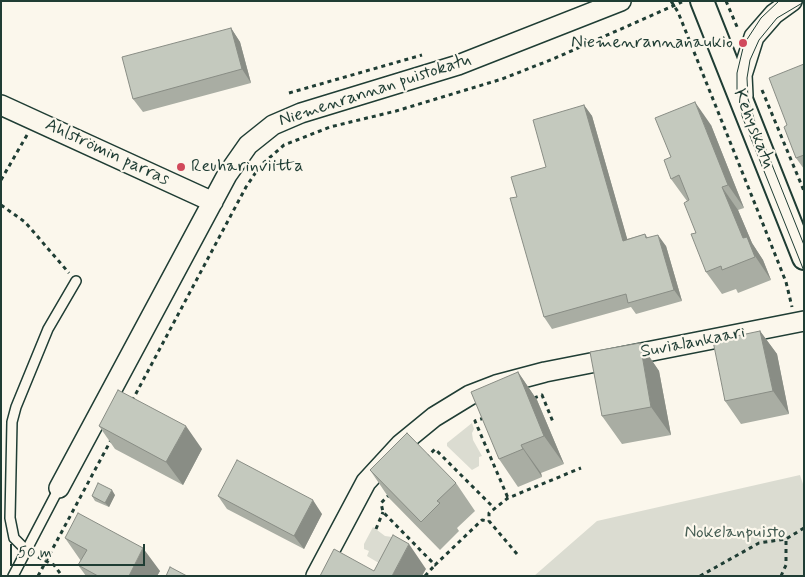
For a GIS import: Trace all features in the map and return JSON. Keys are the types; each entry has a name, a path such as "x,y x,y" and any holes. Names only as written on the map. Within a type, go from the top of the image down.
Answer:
{"street":[{"name":"Niemenrannan puistokatu","path":"59,488 227,174 248,145 272,125 301,113 458,65 621,1"},
{"name":"Kehyskatu","path":"702,1 804,258"},
{"path":"743,105 742,75 747,53 754,37 763,24 792,1"},
{"name":"Ahlströmin parras","path":"1,105 213,202"},
{"name":"Suvialankaari","path":"316,576 366,482 401,444 434,417 470,396 496,386 545,372 801,322"}],"lane":[{"path":"27,551 14,538 10,518 12,422 16,407 48,329 76,281"},
{"path":"13,576 59,488"}],"path":[{"path":"671,1 678,12 801,322"},
{"path":"128,407 232,212 260,166 284,145 298,138 502,79 553,60 685,1"},
{"path":"726,1 747,53"},
{"path":"289,93 428,53"},
{"path":"758,82 804,191"},
{"path":"1,180 35,120"},
{"path":"1,205 30,228 76,281"},
{"path":"525,402 542,395 553,422"},
{"path":"492,415 475,421 508,498"},
{"path":"38,576 115,433"},
{"path":"422,462 435,448 494,508"},
{"path":"517,554 489,521 489,513 508,498 581,468"},
{"path":"394,490 381,503 383,512 434,565"},
{"path":"376,529 383,512"},
{"path":"425,576 434,565 482,520 489,521"},
{"path":"700,576 759,543 786,539 804,528"},
{"path":"781,576 786,565 786,539"},
{"path":"27,551 46,561 62,576"}],"green space":[{"path":"472,423 474,429 472,433 473,440 482,456 479,457 479,466 472,470 447,446 447,443"},
{"name":"Nokelanpuisto","path":"800,475 804,487 804,576 534,576 597,521"},
{"path":"373,527 385,536 399,538 404,553 394,572 367,556 369,551 364,549 364,544"}],"building":[{"path":"231,28 242,69 133,99 122,57"},
{"path":"804,64 804,155 796,158 784,127 787,125 769,78"},
{"path":"695,102 728,185 722,187 743,238 747,237 755,257 722,270 721,266 706,272 691,234 696,233 684,203 689,200 679,175 671,179 664,160 671,157 655,118"},
{"path":"584,105 623,241 645,234 646,238 658,235 674,290 628,303 626,294 544,317 510,198 517,197 511,177 546,167 533,120"},
{"path":"760,331 773,391 725,401 713,341"},
{"path":"640,343 651,407 602,416 590,352"},
{"path":"518,372 544,436 521,445 523,449 499,459 471,392"},
{"path":"118,390 186,426 166,462 99,426"},
{"path":"407,433 456,483 437,501 440,503 421,522 370,470"},
{"path":"237,460 313,500 294,536 218,496"},
{"path":"98,483 112,490 105,503 92,496"},
{"path":"78,513 143,548 129,576 98,576 78,565 87,550 65,538"},
{"path":"393,535 409,544 392,576 320,576 334,549 374,571"},
{"path":"170,567 187,576 166,576"}],"tram line":[{"path":"779,1 761,18 744,44 737,73 737,89 742,116 804,271"},
{"path":"804,2 777,18 759,40 750,60 747,78 748,99 755,122 804,245"}],"place":[{"name":"Niemenrannanaukio","path":"743,43"},
{"name":"Reuharinviitta","path":"181,167"}]}
